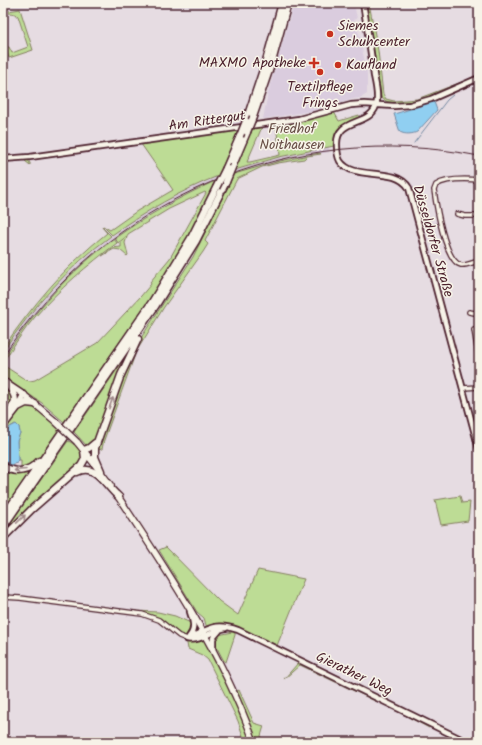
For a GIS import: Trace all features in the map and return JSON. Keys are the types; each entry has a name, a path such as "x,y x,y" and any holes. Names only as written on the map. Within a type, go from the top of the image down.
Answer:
{"highway":[{"path":"3,516 129,336 191,238 226,168 246,121 266,61 282,3"},
{"path":"3,527 156,306 196,241 226,182 253,117 272,62 288,3"},
{"path":"101,471 94,454 94,448 129,356 156,306"},
{"path":"5,382 15,395 16,407"},
{"path":"3,426 24,395"},
{"path":"3,419 16,407 26,403 35,404"},
{"path":"3,538 32,509 85,461 84,450 91,447 97,440"},
{"path":"3,466 17,471 29,469 36,464 55,442"},
{"path":"70,476 83,470 93,471 99,475 111,490 119,497"}],"main road":[{"path":"5,382 35,404 77,442 101,471 119,497 151,545 203,634 235,693 254,742"}],"street":[{"path":"363,3 377,104"},
{"name":"Am Rittergut","path":"3,159 36,156 299,119 352,104 401,106 414,104 431,99 479,78"},
{"name":"Düsseldorfer Straße","path":"377,104 368,117 350,124 340,133 337,143 338,157 344,165 351,169 396,178 408,187 479,449"},
{"path":"479,180 456,180 437,185 434,191 443,238 454,260 459,264 464,265 479,261"},
{"path":"457,214 465,216 479,216"},
{"path":"469,312 479,312"},
{"path":"474,330 479,360"},
{"path":"463,388 479,387"},
{"path":"3,597 142,614 159,620 178,635 187,638 203,634"},
{"path":"187,638 192,634 194,627 188,607"},
{"name":"Gierather Weg","path":"203,634 217,626 231,628 245,633 277,647 467,742"},
{"name":"Gierather Weg","path":"203,634 231,628"},
{"path":"215,656 213,641 216,634 221,629"}],"shaded area":[{"path":"294,3 354,3 357,19 354,20 360,37 367,74 367,94 360,98 347,100 312,111 263,119 268,93"},
{"path":"329,147 329,152 280,161 225,178 174,201 132,226 99,251 57,289 22,331 3,359 3,351 18,329 54,286 96,248 136,218 186,190 224,173 279,157"}],"green space":[{"path":"366,3 369,3 378,51 383,94 386,99 394,101 417,99 475,77 433,96 410,102 388,102 381,98"},
{"path":"20,9 33,50 9,58 3,36 7,47 9,47 12,53 28,47 18,16 13,13 3,14 3,12"},
{"name":"Friedhof Noithausen","path":"334,112 339,121 359,115 359,117 349,121 341,127 334,140 334,146 279,157 235,170 253,127","holes":["276,125 280,155 250,162 247,162 262,127"]},
{"path":"239,129 218,176 190,188 164,202 112,235 103,226 110,230 137,211 173,190 141,144 28,160 30,165 25,161 25,159"},
{"path":"320,153 321,154 307,156 304,159 262,167 237,179 205,241 208,244 164,307 136,352 102,449 97,450 119,385 139,341 193,257 234,174 280,161"},
{"path":"215,181 193,228 162,281 64,422 42,403 3,377 3,365 26,380 35,380 97,343 141,296 151,284 150,282 170,258 206,193 205,192 169,209 128,234 125,243 127,256 120,250 114,249 102,256 112,248 121,247 121,242 127,236 118,243 115,238 164,207"},
{"path":"101,226 111,236 66,274 39,303 3,351 3,348 14,332 50,287 92,245 107,233"},
{"path":"114,239 117,243 74,278 44,307 26,328 3,362 3,359 14,342 39,309 82,265"},
{"path":"127,355 97,436 92,444 87,446 74,432"},
{"path":"3,385 10,391 14,400 3,416"},
{"path":"25,406 33,406 59,429 38,459 31,465 21,468 21,460 18,460 17,441 20,433 19,427 15,424 10,427 3,436 12,420"},
{"path":"68,441 75,445 84,456 83,462 3,534"},
{"path":"3,468 32,469 3,510"},
{"path":"460,496 462,503 470,502 468,521 441,525 435,500"},
{"path":"166,547 219,601 238,615 258,570 304,579 276,648 234,629 207,629 204,618 197,612 159,550"},
{"path":"113,610 158,612 175,616 193,624 191,635 204,636 254,742 245,742 238,721 208,660 202,655 188,649 186,638 154,618"},
{"path":"233,632 235,635 226,662 216,646 216,638 218,635"},
{"path":"301,662 423,722 430,727 429,728 386,705 300,665 284,679 298,663"},
{"path":"239,690 254,723 264,726 261,736 263,742 258,742 237,691"}],"water":[{"path":"434,102 437,110 417,132 404,134 400,132 394,114"},
{"path":"16,424 19,427 20,433 17,441 18,460 17,463 10,465 3,456 3,436 10,427"}],"waterway":[{"path":"414,143 447,100 453,95"}],"railway":[{"path":"3,356 46,300 95,252 150,213 210,182 274,161 341,149 409,147 479,156"}],"place":[{"name":"Siemes Schuhcenter","path":"330,34"},
{"name":"MAXMO Apotheke","path":"314,63"},
{"name":"Kaufland","path":"338,65"},
{"name":"Textilpflege Frings","path":"320,72"}]}
